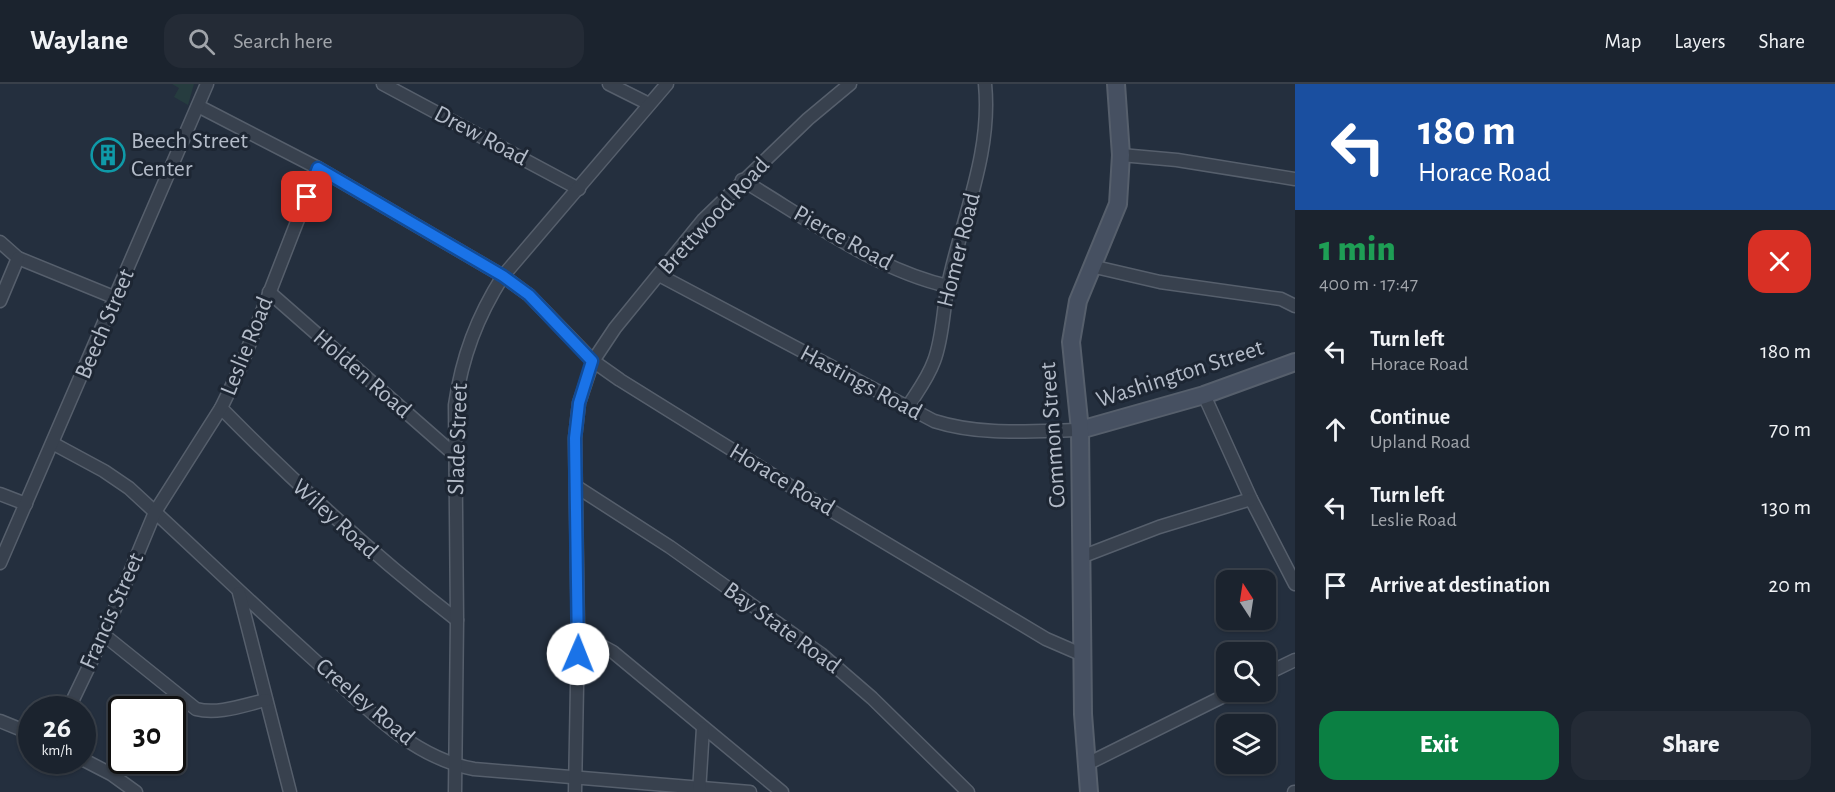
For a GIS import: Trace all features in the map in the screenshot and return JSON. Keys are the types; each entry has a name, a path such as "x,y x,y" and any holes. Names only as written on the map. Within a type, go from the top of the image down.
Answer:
{"main road":[{"name":"Common Street","path":"1089,792 1085,765 1080,430 1071,342 1073,321 1091,266 1118,204 1121,155 1116,84"},
{"name":"Washington Street","path":"1080,430 1204,395 1295,363"}],"street":[{"name":"Beech Street","path":"0,563 54,444 207,84"},
{"name":"Drew Road","path":"383,84 579,189"},
{"path":"609,84 649,104"},
{"name":"Slade Street","path":"455,792 457,620 455,405 459,376 483,308 503,276 667,84"},
{"name":"Brettwood Road","path":"575,792 578,633 575,438 579,403 592,361 615,328 703,220 742,180 850,84"},
{"name":"Homer Road","path":"906,408 926,380 936,358 948,286 984,143 988,111 985,84"},
{"name":"Horace Road","path":"198,106 318,168 503,276 529,295 592,361 787,484 1046,639 1083,656"},
{"path":"1121,155 1177,160 1295,179"},
{"name":"Leslie Road","path":"155,513 221,408 253,338 318,168"},
{"name":"Pierce Road","path":"742,180 874,258 919,280 948,286"},
{"path":"0,242 18,258 116,298"},
{"path":"0,301 18,258"},
{"path":"1091,266 1160,282 1281,299 1295,306"},
{"name":"Hastings Road","path":"659,275 934,421 957,429 990,432 1080,430"},
{"name":"Holden Road","path":"269,292 456,456"},
{"path":"1204,395 1251,499 1295,584"},
{"name":"Wiley Road","path":"221,408 282,471 389,567 457,620"},
{"name":"Creeley Road","path":"54,444 104,471 129,488 353,695 405,738 432,756 455,765 750,792"},
{"name":"Bay State Road","path":"577,488 670,547 821,654 872,698 968,792"},
{"path":"0,494 26,504"},
{"path":"1081,557 1159,527 1251,499"},
{"name":"Francis Street","path":"75,696 104,635 155,513"},
{"path":"238,590 291,792"},
{"path":"578,633 613,652 782,792"},
{"path":"104,635 196,709 205,712 224,710 266,700"},
{"path":"1276,669 1295,660"},
{"path":"1085,765 1216,700"},
{"path":"0,721 18,728"},
{"path":"699,789 702,728"},
{"path":"96,766 136,792"}],"green space":[{"path":"172,84 194,84 188,105 174,97 179,88"}],"place":[{"name":"Beech Street Center","path":"108,155"}],"route":[{"path":"307,197 318,168 503,276 529,295 592,361 579,403 575,438 578,654"}]}
